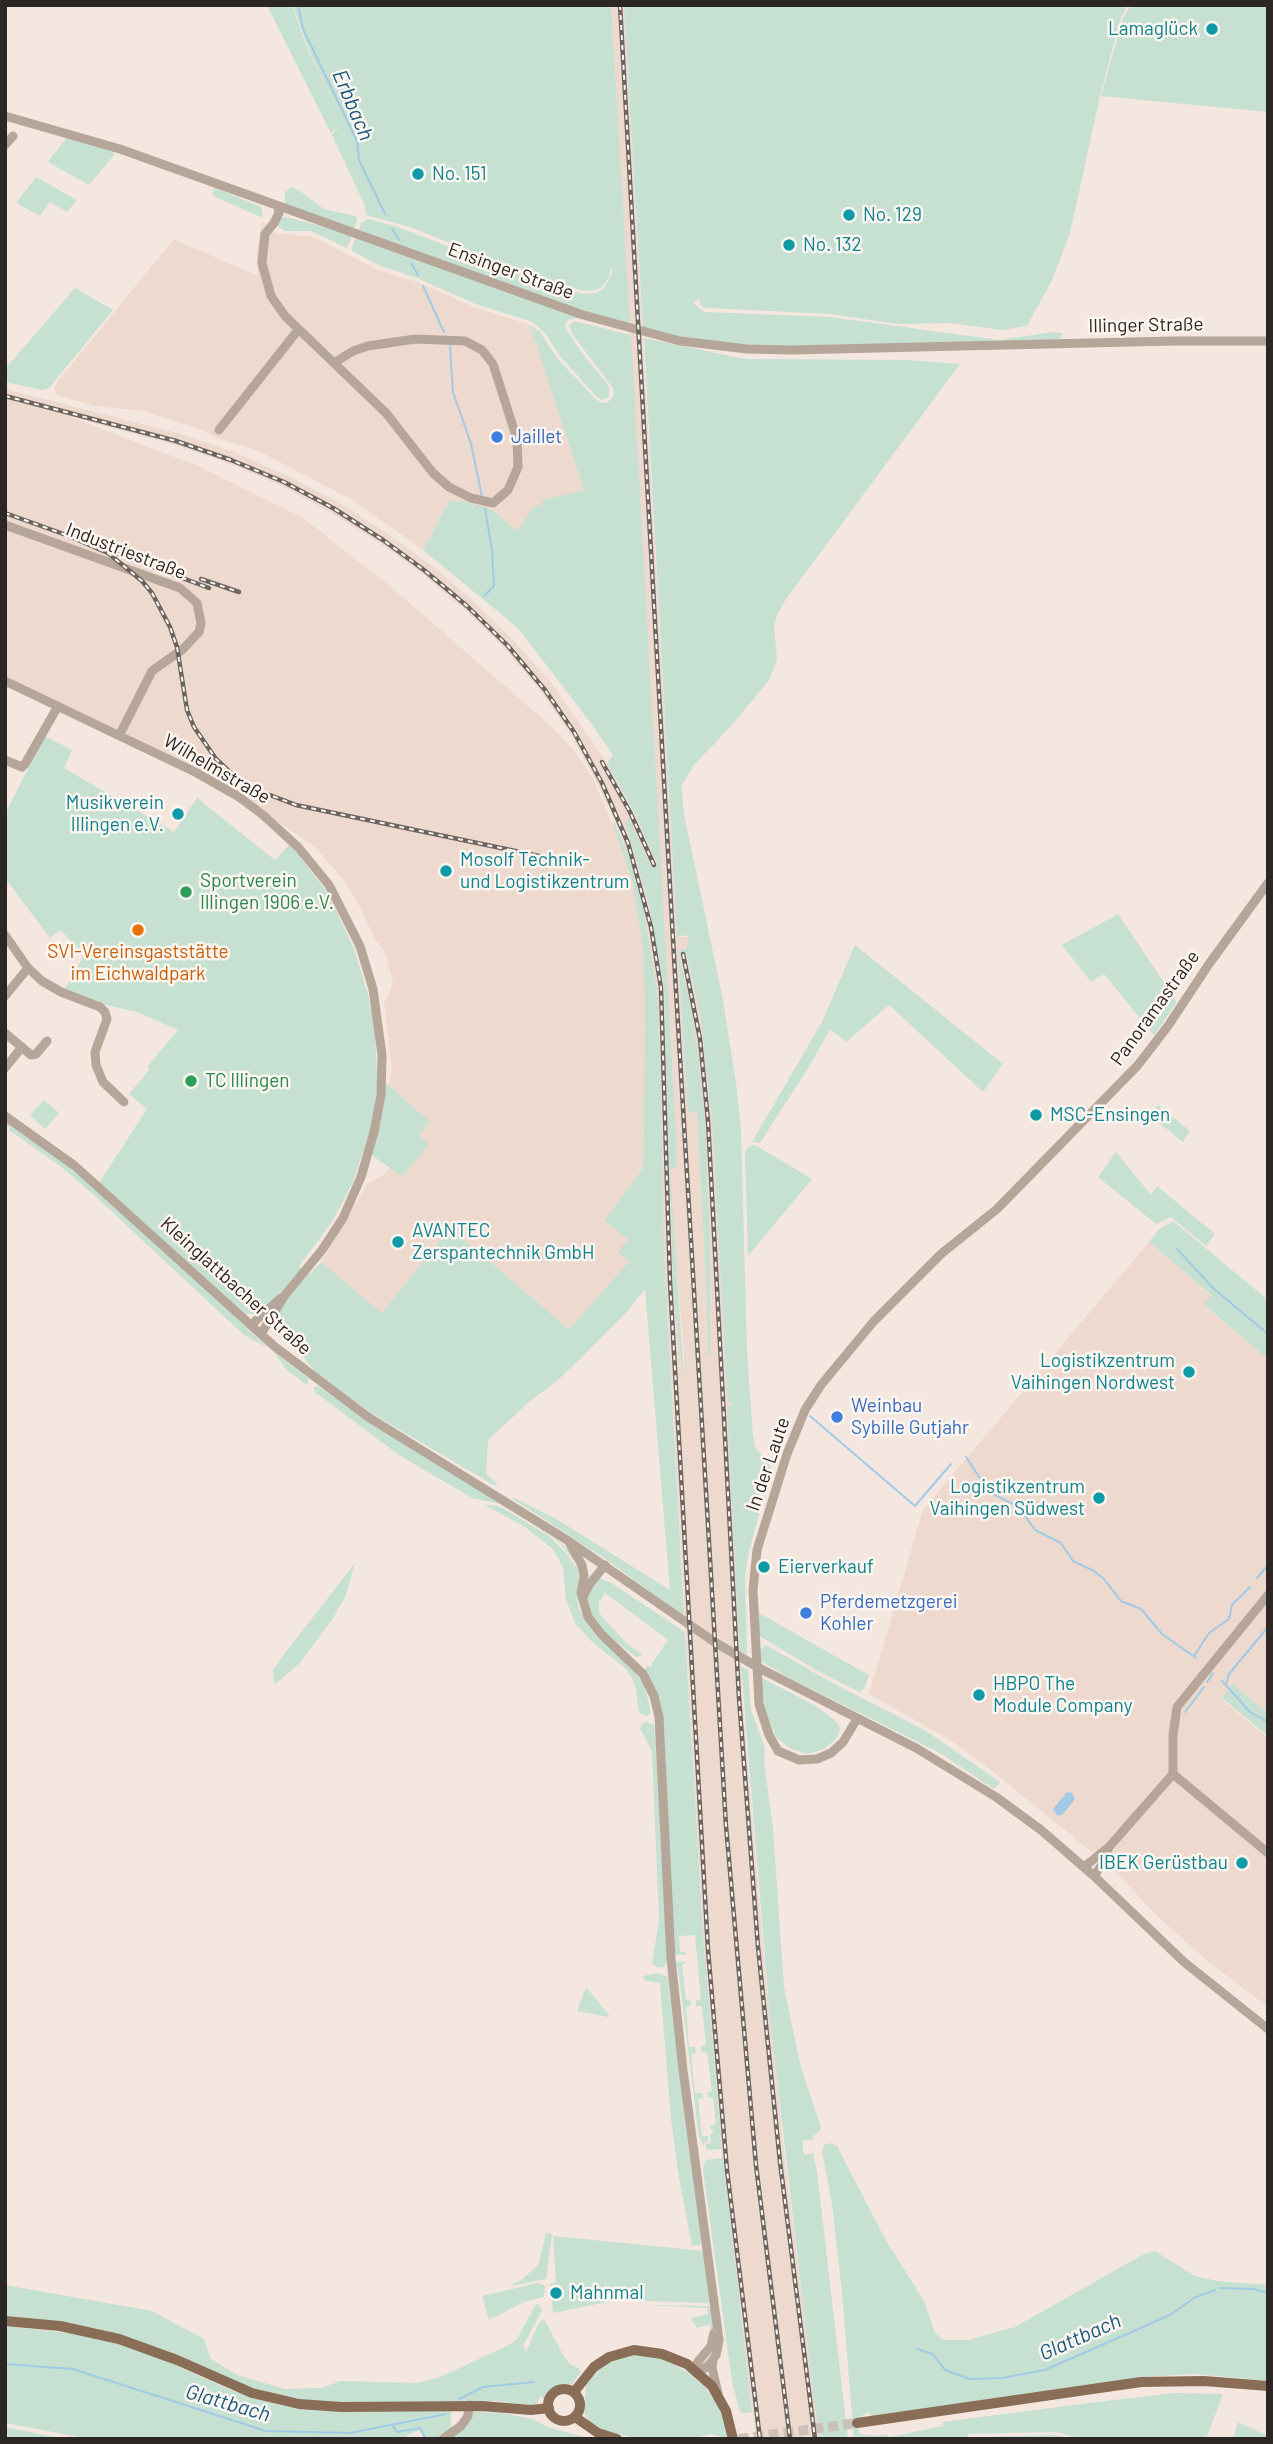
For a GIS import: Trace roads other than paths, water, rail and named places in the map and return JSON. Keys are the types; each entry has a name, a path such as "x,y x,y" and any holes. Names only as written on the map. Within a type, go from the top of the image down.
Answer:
{"main road":[{"path":"5,2321 74,2328 119,2339 163,2354 252,2393 290,2403 341,2407 469,2405 531,2410 549,2408"},
{"path":"574,2392 594,2367 609,2357 641,2350 662,2354 696,2370 719,2395 729,2418 733,2439"},
{"path":"857,2423 1141,2382 1204,2381 1268,2386"},
{"path":"563,2389 574,2392 580,2405 575,2417 568,2421 559,2421 552,2416 549,2400 554,2393 563,2389"},
{"path":"575,2417 598,2433 617,2439"}],"street":[{"name":"Ensinger Straße","path":"5,116 120,149 610,324 663,337 723,347 782,350 1024,345"},
{"path":"5,145 13,136"},
{"path":"278,207 273,212 262,249 267,286 277,307 299,330 386,413 441,481 456,492 487,502 498,501 508,490 516,475 519,450 493,364 482,350 465,341 403,340 353,351 334,363"},
{"path":"219,430 299,330"},
{"name":"Illinger Straße","path":"1024,345 1268,341"},
{"name":"Industriestraße","path":"5,525 180,588 197,603 201,623 199,632 183,649 152,671 120,734"},
{"name":"Wilhelmstraße","path":"5,681 120,734 239,797 298,847 329,885 360,946 380,1025 381,1095 374,1132 361,1177 343,1218 285,1295 261,1334"},
{"path":"5,760 22,767 25,764 58,706"},
{"name":"Panoramastraße","path":"1060,1145 1138,1065 1268,883"},
{"path":"5,935 28,968 42,981 106,1012 107,1019 95,1052 96,1065 103,1082 124,1102"},
{"path":"5,996 28,968"},
{"path":"5,1033 31,1055 36,1054 47,1041"},
{"path":"5,1068 22,1047"},
{"name":"Kleinglattbacher Straße","path":"5,1116 75,1166 250,1325 298,1366 368,1417 603,1563 683,1621 761,1669 916,1748 987,1791 1041,1830 1094,1876 1184,1962 1268,2029"},
{"name":"In der Laute","path":"857,1718 848,1736 834,1751 817,1759 799,1760 778,1751 769,1735 759,1704 752,1590 757,1549 786,1454 805,1410 821,1385 874,1321 941,1254 997,1209 1060,1145"},
{"name":"Wilhelmstraße","path":"250,1325 285,1295"},
{"path":"567,1540 580,1560 584,1609 594,1626 643,1674 654,1696 659,1717 663,1843 671,1959 716,2324 718,2350 713,2360 714,2379 719,2395"},
{"path":"583,1576 603,1563"},
{"path":"583,1598 603,1563"},
{"path":"1084,1867 1109,1847 1173,1774 1173,1735 1177,1707 1264,1604 1268,1595"},
{"path":"1173,1774 1268,1853"},
{"path":"1094,1876 1109,1847"},
{"path":"696,2370 712,2346 716,2324"},
{"path":"696,2370 713,2360"},
{"path":"443,2439 461,2426 468,2416 469,2405"}],"water":[{"path":"1067,1792 1072,1793 1075,1799 1063,1814 1058,1816 1053,1809"}],"waterway":[{"name":"Erbbach","path":"298,5 303,29 357,141 359,160 385,214"},
{"name":"Erbbach","path":"392,229 399,240"},
{"name":"Erbbach","path":"411,263 418,275"},
{"name":"Erbbach","path":"423,286 444,332"},
{"name":"Erbbach","path":"450,346 453,392 471,444 482,496"},
{"name":"Erbbach","path":"484,596 494,586 485,508"},
{"path":"1177,1249 1214,1289 1268,1334"},
{"path":"810,1416 915,1506 951,1464"},
{"path":"966,1457 989,1492 1019,1507 1035,1530 1061,1543 1073,1561 1094,1571 1121,1601 1141,1609 1162,1634 1196,1658"},
{"path":"1257,1578 1268,1565"},
{"path":"1194,1656 1209,1633 1229,1619 1232,1605 1250,1587"},
{"path":"1226,1684 1229,1674 1268,1627"},
{"path":"1207,1682 1213,1673"},
{"path":"1222,1681 1250,1712 1268,1722"},
{"path":"1185,1712 1204,1687"},
{"name":"Glattbach","path":"1220,2288 1253,2289 1268,2293"},
{"name":"Glattbach","path":"917,2349 933,2354 945,2370 970,2379 1002,2378 1045,2370 1170,2315 1194,2298 1215,2290"},
{"name":"Glattbach","path":"5,2364 73,2369 266,2431 350,2433 446,2414"},
{"name":"Glattbach","path":"459,2399 483,2387 534,2382"},
{"path":"392,2425 397,2432 420,2428 426,2439"}],"tunnel":[{"path":"739,2439 857,2423"}],"railway":[{"path":"620,5 726,1826 756,2165 790,2439"},
{"path":"5,396 176,441 231,460 284,482 333,508 383,540 467,606 508,646 545,690 574,732 602,783 628,843 651,927 661,988 670,1282 708,1950 727,2170 760,2439"},
{"path":"5,513 108,553 142,581 152,593 170,627 177,647 187,710 194,727 216,759 234,776 254,789 296,805 582,865"},
{"path":"116,553 209,588"},
{"path":"201,579 239,592"},
{"path":"602,762 630,812 654,865"},
{"path":"683,954 700,1039 708,1121 739,1698 758,1947 780,2162 815,2439"}],"place":[{"name":"Lamaglück","path":"1212,29"},
{"name":"No. 151","path":"418,174"},
{"name":"No. 129","path":"849,215"},
{"name":"No. 132","path":"789,245"},
{"name":"Jaillet","path":"497,437"},
{"name":"Musikverein Illingen e.V.","path":"178,814"},
{"name":"Mosolf Technik- und Logistikzentrum","path":"446,871"},
{"name":"Sportverein Illingen 1906 e.V.","path":"186,892"},
{"name":"SVI-Vereinsgaststätte im Eichwaldpark","path":"138,930"},
{"name":"TC Illingen","path":"191,1081"},
{"name":"MSC-Ensingen","path":"1036,1115"},
{"name":"AVANTEC Zerspantechnik GmbH","path":"398,1242"},
{"name":"Logistikzentrum Vaihingen Nordwest","path":"1189,1372"},
{"name":"Weinbau Sybille Gutjahr","path":"837,1417"},
{"name":"Logistikzentrum Vaihingen Südwest","path":"1099,1498"},
{"name":"Eierverkauf","path":"764,1567"},
{"name":"Pferdemetzgerei Kohler","path":"806,1613"},
{"name":"HBPO The Module Company","path":"979,1695"},
{"name":"IBEK Gerüstbau","path":"1242,1863"},
{"name":"Mahnmal","path":"556,2293"}]}
